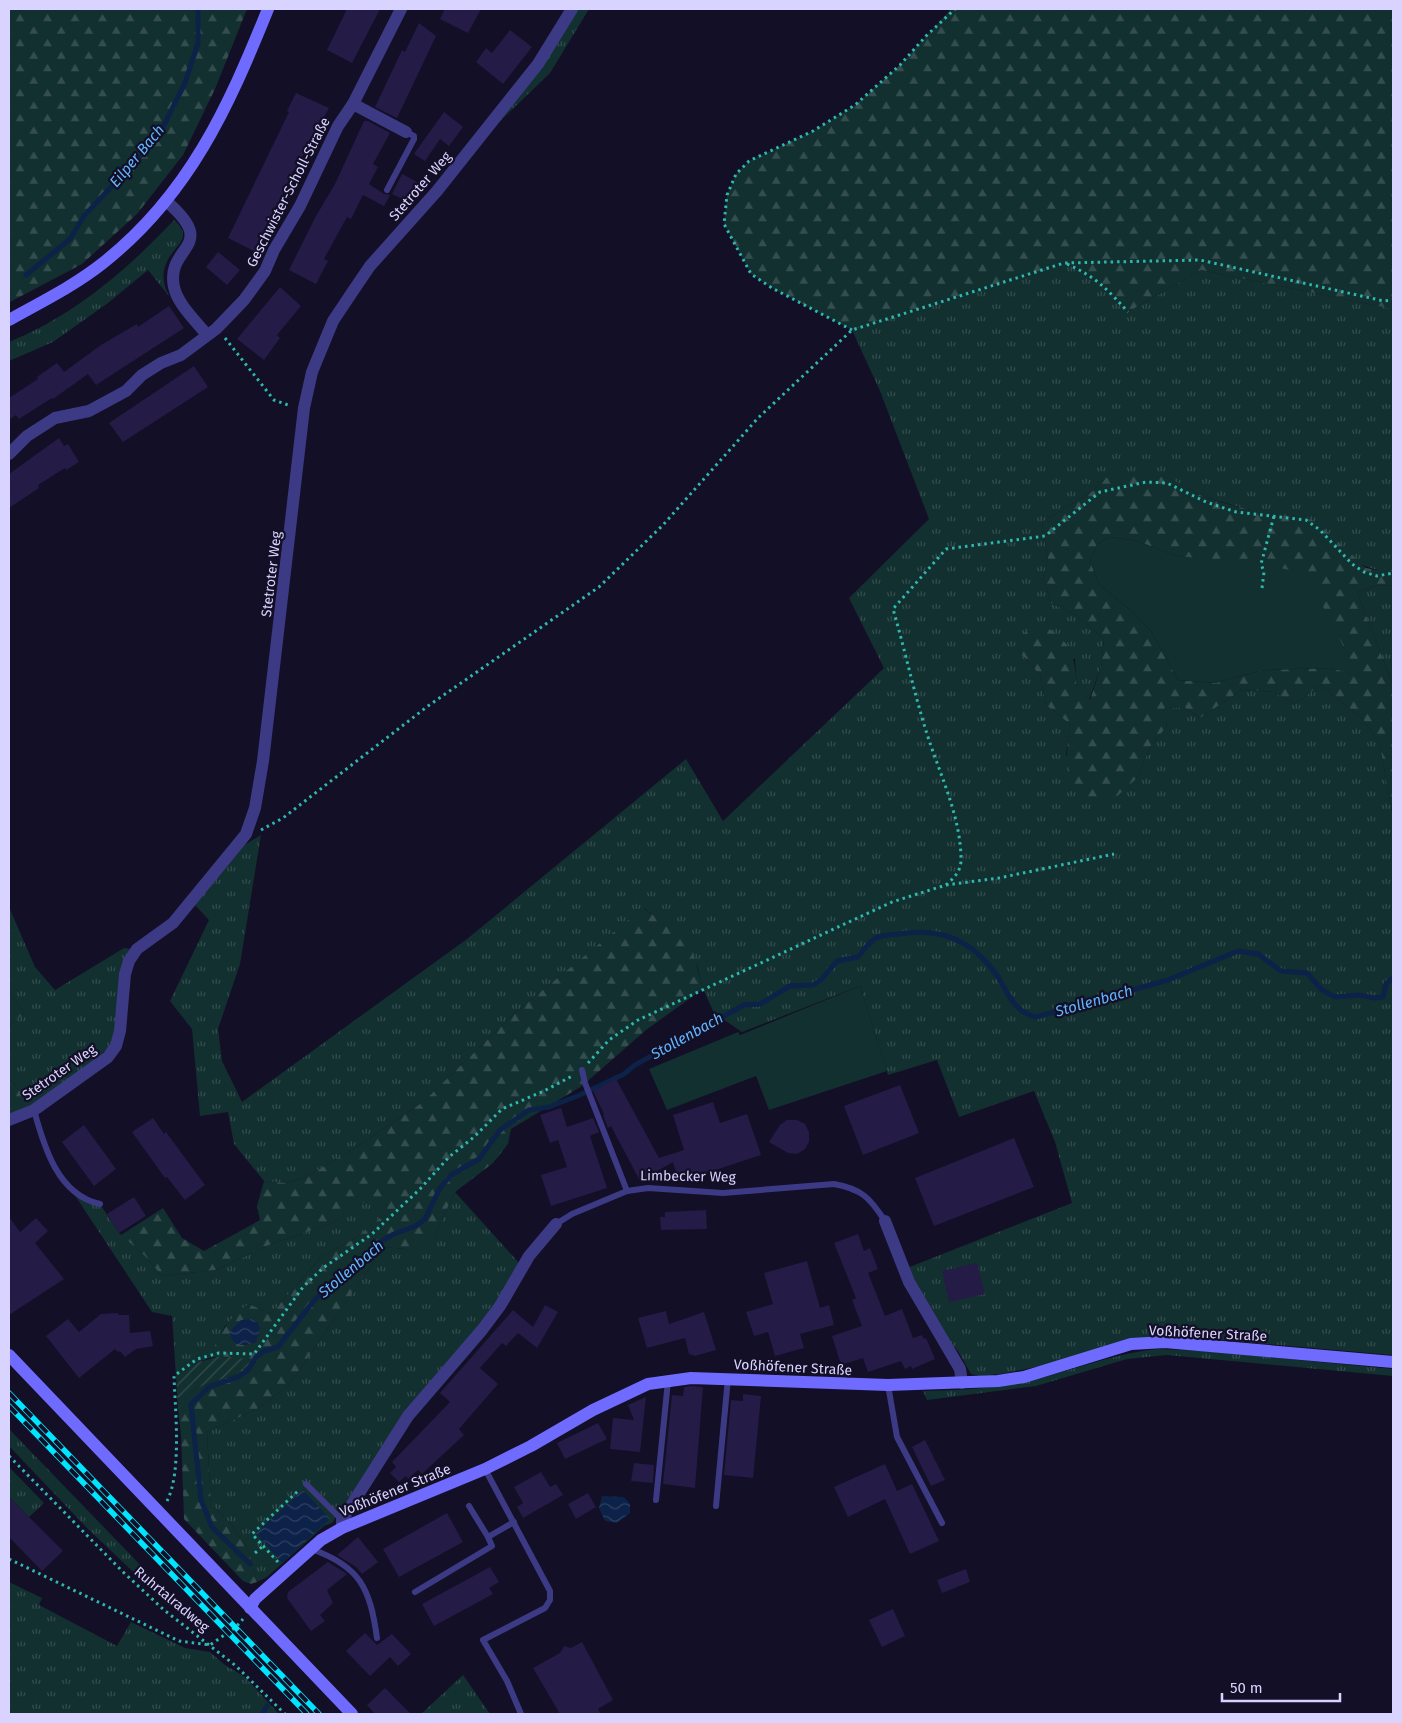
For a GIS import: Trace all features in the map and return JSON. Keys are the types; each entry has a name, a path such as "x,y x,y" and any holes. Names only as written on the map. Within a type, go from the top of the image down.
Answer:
{"street":[{"path":"9,320 80,280 104,263 166,201 186,176 213,133 238,84 268,9"},
{"name":"Geschwister-Scholl-Straße","path":"9,454 27,436 55,418 88,411 116,398 142,375 161,363 181,355 211,332 244,300 266,271 274,250 300,206 338,126 353,104 402,9"},
{"name":"Stetroter Weg","path":"9,1120 34,1110 112,1052 116,1046 120,1031 125,974 129,961 137,949 173,923 246,834 255,808 263,762 304,408 316,363 333,321 370,266 437,191 538,64 572,9"},
{"path":"353,104 406,132"},
{"path":"166,201 188,222 192,233 190,243 178,260 173,272 174,288 182,304 211,332"},
{"name":"Limbecker Weg","path":"884,1221 909,1282 960,1369 962,1383"},
{"name":"Limbecker Weg","path":"342,1524 408,1416 482,1330 500,1306 529,1256 556,1224"},
{"name":"Voßhöfener Straße","path":"250,1608 255,1599 321,1540 342,1524 485,1469 531,1446 593,1410 648,1384 668,1380 728,1378 888,1385 962,1383 1024,1377 1131,1344 1165,1342 1393,1362"},
{"path":"9,1355 352,1714"}],"lane":[{"path":"387,190 414,139 414,136 406,132"},
{"path":"582,1070 585,1084 627,1191"},
{"path":"34,1110 45,1149 59,1174 70,1188 88,1201 100,1204"},
{"name":"Limbecker Weg","path":"556,1224 572,1214 627,1191 648,1188 722,1193 834,1184 852,1187 865,1195 884,1221"},
{"path":"716,1506 728,1378"},
{"path":"656,1500 668,1380"},
{"path":"888,1385 897,1437 942,1523"},
{"path":"485,1469 550,1591 550,1600 545,1608 483,1640 507,1681 521,1714"},
{"path":"306,1484 342,1524"},
{"path":"415,1592 492,1546 469,1506"},
{"path":"488,1537 514,1522"},
{"path":"311,1549 340,1561 361,1583 370,1597 377,1638"}],"path":[{"path":"852,330 772,288 752,274 724,224 728,196 736,174 749,161 813,131 855,105 900,65 940,21 955,9"},
{"path":"246,834 269,827 283,818 428,706 599,588 663,525 758,418 852,330 1064,263 1200,260 1384,301 1393,300"},
{"path":"1064,263 1090,274 1109,290 1128,312"},
{"path":"211,332 274,400 304,408"},
{"path":"946,885 956,877 960,868 959,841 947,792 927,734 893,609 946,549 1045,536 1100,492 1146,482 1167,483 1206,502 1236,512 1306,520 1320,530 1352,564 1364,572 1377,576 1393,573"},
{"path":"1262,588 1264,572 1261,564 1274,516"},
{"path":"160,1514 172,1491 176,1436 174,1376 197,1359 219,1353 254,1354 303,1288 323,1268 372,1234 420,1189 449,1157 474,1137 502,1109 544,1091 582,1070 609,1040 638,1020 892,902 946,885 999,878 1114,854"},
{"name":"Ruhrtalradweg","path":"9,1456 49,1498 164,1610 236,1666 285,1714"},
{"path":"287,1571 252,1534 306,1484"},
{"path":"255,1553 264,1546"},
{"path":"9,1559 180,1641 210,1645 236,1627 250,1608"}],"green space":[{"path":"9,9 247,9 215,89 183,155 137,214 82,264 10,302"},
{"path":"576,9 589,9 550,73 498,123"},
{"path":"951,9 1393,9 1393,309 1201,270 1128,312 1099,283 1064,263 852,330 772,288 751,274 724,224 727,195 736,174 749,161 813,131 855,105 900,65"},
{"path":"174,220 183,232 183,238 164,268 164,281 169,296 148,270 108,303 53,342 9,361 9,342 55,319 98,290 137,257"},
{"path":"1064,263 1099,283 1128,312 1201,270 1393,309 1393,569 1379,570 1365,566 1251,510 1204,497 1168,478 1108,476 1093,491 1042,522 1048,560 1043,577 1051,603 1076,615 1104,639 1101,667 1089,700 1077,690 1075,659 1018,650 1040,675 1046,705 1070,724 1066,755 1137,778 1150,747 1167,726 1163,708 1184,707 1200,718 1243,689 1273,692 1295,704 1320,685 1363,719 1380,745 1393,818 1393,1355 1186,1337 1006,1373 980,1376 971,1374 958,1351 941,1332 907,1268 1072,1203 1055,1142 1034,1091 959,1117 937,1060 888,1075 860,986 742,1032 714,1013 703,989 697,965 666,925 644,908 516,1012 423,1102 355,1148 306,1177 286,1183 264,1181 234,1144 228,1112 200,1116 192,1029 170,1001 209,920 194,904 241,847 261,835 240,964 218,1029 222,1061 242,1102 467,939 686,759 723,821 884,668 849,598 929,519 880,391 852,330"},
{"path":"1131,473 1169,478 1204,497 1224,503 1251,510 1300,514 1319,524 1366,568 1376,570 1393,569 1393,586 1378,585 1357,592 1393,685 1393,818 1380,745 1363,719 1320,685 1295,704 1273,692 1243,689 1200,718 1184,707 1164,708 1167,726 1150,747 1137,778 1113,800 1085,798 1073,781 1068,763 1070,724 1046,705 1040,675 1018,650 1020,635 1041,624 1052,631 1060,637 1070,651 1075,668 1077,690 1090,700 1101,667 1104,639 1076,615 1051,603 1043,577 1048,560 1042,522 1093,491 1108,476","holes":["1109,537 1134,540 1177,556 1199,559 1358,674 1330,668 1264,670 1215,683 1178,680 1151,631 1135,614 1099,584 1090,561 1098,544"]},
{"path":"1109,537 1134,540 1177,556 1267,565 1294,571 1314,589 1358,675 1330,668 1264,670 1215,683 1178,680 1151,631 1135,614 1099,584 1090,561 1098,544"},
{"path":"1378,585 1393,586 1393,685 1357,592"},
{"path":"9,907 35,967 55,990 124,948 131,949 112,1045 34,1110 9,1077 9,1025 24,1014 9,990"},
{"path":"643,908 690,941 703,989 646,1030 582,1086 511,1129 508,1144 493,1163 455,1192 435,1234 425,1245 406,1249 384,1247 289,1385 257,1409 207,1432 211,1504 232,1525 249,1551 257,1582 251,1584 243,1581 184,1519 181,1435 178,1409 196,1388 237,1374 220,1356 209,1358 225,1328 235,1315 249,1304 271,1314 322,1256 354,1239 381,1217 369,1199 333,1223 269,1245 215,1270 162,1276 145,1256 121,1235 163,1208 182,1238 204,1251 260,1220 257,1206 264,1181 286,1183 306,1177 355,1148 423,1102 516,1012"},
{"path":"860,986 887,1071 769,1110 756,1076 667,1110 649,1069 738,1032 740,1035"},
{"path":"9,990 24,1014 9,1025"},
{"path":"9,1077 34,1110 9,1120"},
{"path":"70,1188 100,1204 119,1233 145,1256 162,1276 215,1270 269,1245 333,1223 369,1198 381,1217 354,1239 322,1256 271,1314 249,1304 225,1326 209,1358 196,1363 176,1376 172,1316 152,1312"},
{"path":"455,1192 520,1264 494,1309 410,1409 332,1523 324,1526 267,1577 257,1582 249,1551 232,1525 211,1504 207,1432 257,1409 289,1385 384,1247 406,1249 435,1234"},
{"path":"1158,1349 1204,1351 1393,1369 1393,1376 1167,1355 1127,1359 1036,1386 927,1400 923,1391 975,1389 1014,1384 1125,1354"},
{"path":"220,1356 248,1359 249,1364 237,1374 196,1388 178,1409 176,1376 196,1363"},
{"path":"9,1429 179,1605 169,1606 87,1528 9,1446"},
{"path":"9,1467 44,1503 29,1517 9,1497"},
{"path":"9,1582 42,1598 39,1605 117,1646 131,1622 185,1648 210,1652 225,1665 245,1677 279,1714 9,1714"},
{"path":"463,1675 490,1714 421,1714"}],"water":[{"path":"251,1319 257,1322 260,1328 256,1342 246,1345 235,1343 230,1331 241,1320"},
{"path":"303,1490 330,1519 282,1563 256,1533"},
{"path":"602,1496 624,1497 630,1504 630,1513 617,1523 605,1521 599,1508"}],"building":[{"path":"347,9 380,9 352,63 327,50"},
{"path":"445,9 481,9 468,33 440,19"},
{"path":"419,23 436,36 397,118 375,107 402,50 405,52"},
{"path":"510,30 532,47 503,84 476,62 486,48 492,53"},
{"path":"296,93 329,108 294,169 256,252 228,238 289,112 287,111"},
{"path":"444,112 463,127 449,146 440,139 425,161 414,154"},
{"path":"364,121 368,121 390,133 373,164 378,167 369,184 384,194 390,195 384,206 363,195 351,219 347,217 324,259 328,261 316,284 289,270 316,216 335,184"},
{"path":"402,174 423,185 413,204 392,194"},
{"path":"218,252 240,270 227,285 206,267"},
{"path":"280,287 301,306 277,335 280,338 264,360 237,339"},
{"path":"169,306 184,328 96,385 88,374 53,399 19,419 16,415 9,420 9,398 38,379 37,377 57,363 64,372 101,345 137,324 138,327"},
{"path":"194,366 208,387 123,442 109,423"},
{"path":"59,438 64,446 68,444 79,462 66,470 65,468 38,485 39,488 9,508 9,474"},
{"path":"616,1079 659,1158 684,1150 673,1115 713,1102 720,1123 747,1114 761,1155 679,1182 673,1162 640,1181 611,1126 608,1128 604,1114 593,1091"},
{"path":"900,1085 919,1133 863,1155 844,1106"},
{"path":"561,1108 567,1127 593,1118 599,1132 590,1136 607,1188 551,1206 541,1175 567,1167 558,1140 550,1143 540,1115"},
{"path":"153,1118 164,1134 166,1132 205,1185 185,1200 167,1177 165,1178 132,1132"},
{"path":"787,1120 797,1120 805,1124 809,1132 809,1142 805,1149 797,1154 788,1153 769,1142 780,1125"},
{"path":"84,1125 116,1169 94,1186 62,1142"},
{"path":"1014,1138 1034,1187 934,1226 915,1178"},
{"path":"134,1197 146,1216 119,1233 107,1214"},
{"path":"706,1210 707,1229 661,1230 660,1217 665,1217 665,1212"},
{"path":"9,1217 20,1232 36,1218 48,1231 35,1243 64,1279 9,1315"},
{"path":"858,1234 864,1251 870,1248 878,1269 868,1273 885,1316 902,1309 913,1338 922,1335 924,1339 926,1338 935,1359 912,1369 911,1366 905,1369 901,1361 868,1372 863,1358 841,1365 832,1336 862,1326 852,1300 856,1298 834,1243"},
{"path":"807,1261 820,1308 829,1305 834,1325 800,1334 804,1348 775,1356 768,1332 754,1336 746,1312 773,1304 764,1273"},
{"path":"977,1263 985,1294 949,1302 942,1271"},
{"path":"545,1305 558,1312 537,1348 518,1333 506,1346 502,1343 480,1368 498,1384 459,1429 464,1435 422,1474 418,1470 408,1479 406,1476 399,1482 390,1473 396,1467 392,1462 450,1402 440,1393 513,1310 533,1327"},
{"path":"666,1311 669,1324 704,1312 716,1350 695,1356 689,1354 685,1338 647,1348 638,1318"},
{"path":"118,1313 118,1315 129,1315 130,1333 150,1331 153,1346 136,1349 125,1357 120,1351 118,1352 115,1349 79,1378 46,1336 68,1319 79,1332 101,1314"},
{"path":"684,1387 703,1387 695,1488 663,1484 672,1395 683,1396"},
{"path":"743,1394 761,1396 753,1478 724,1475 731,1400 743,1401"},
{"path":"646,1397 640,1452 610,1449 613,1418 634,1420 628,1405"},
{"path":"598,1423 607,1439 565,1459 557,1443"},
{"path":"925,1440 945,1480 931,1486 912,1447"},
{"path":"634,1463 654,1465 653,1483 631,1481"},
{"path":"885,1464 897,1491 912,1484 939,1541 910,1554 885,1499 848,1517 834,1487"},
{"path":"541,1472 550,1487 556,1484 563,1495 523,1518 517,1507 523,1503 514,1487"},
{"path":"588,1493 596,1507 576,1519 568,1504"},
{"path":"9,1497 63,1551 42,1571 9,1537"},
{"path":"447,1513 463,1542 399,1577 383,1549"},
{"path":"358,1537 378,1562 362,1574 356,1567 337,1555"},
{"path":"328,1562 347,1574 327,1590 333,1603 320,1615 325,1621 311,1631 287,1598 288,1592"},
{"path":"490,1567 499,1582 489,1588 493,1594 434,1626 422,1604"},
{"path":"966,1569 970,1582 942,1593 937,1580"},
{"path":"893,1609 905,1636 882,1647 869,1620"},
{"path":"365,1633 377,1645 392,1634 411,1654 398,1666 390,1657 370,1676 346,1651"},
{"path":"582,1642 613,1700 598,1709 601,1714 560,1714 533,1668 560,1653 564,1646 571,1648"},
{"path":"385,1688 411,1714 375,1714 367,1705"}],"waterway":[{"name":"Eilper Bach","path":"26,275 70,239 84,216 146,150 165,123 185,83 198,43 198,9"},
{"name":"Stollenbach","path":"250,1564 212,1527 201,1500 191,1404 209,1387 238,1377 248,1370 256,1357 264,1351 278,1347 312,1303 336,1279 359,1264 375,1245 394,1234 416,1226 425,1219 440,1188 451,1175 479,1159 500,1130 529,1110 549,1107 580,1095 624,1074 635,1065 744,1005 760,1004 790,986 813,985 821,980 837,961 858,957 874,939 884,935 921,932 935,933 959,941 970,947 989,965 1017,1007 1036,1017 1168,980 1238,951 1258,954 1281,971 1307,973 1322,990 1335,997 1359,995 1374,998 1383,997 1386,984 1393,978"},
{"name":"Stollenbach","path":"262,1714 267,1706"}],"railway":[{"path":"9,1393 319,1714"},
{"path":"9,1406 307,1714"}]}
